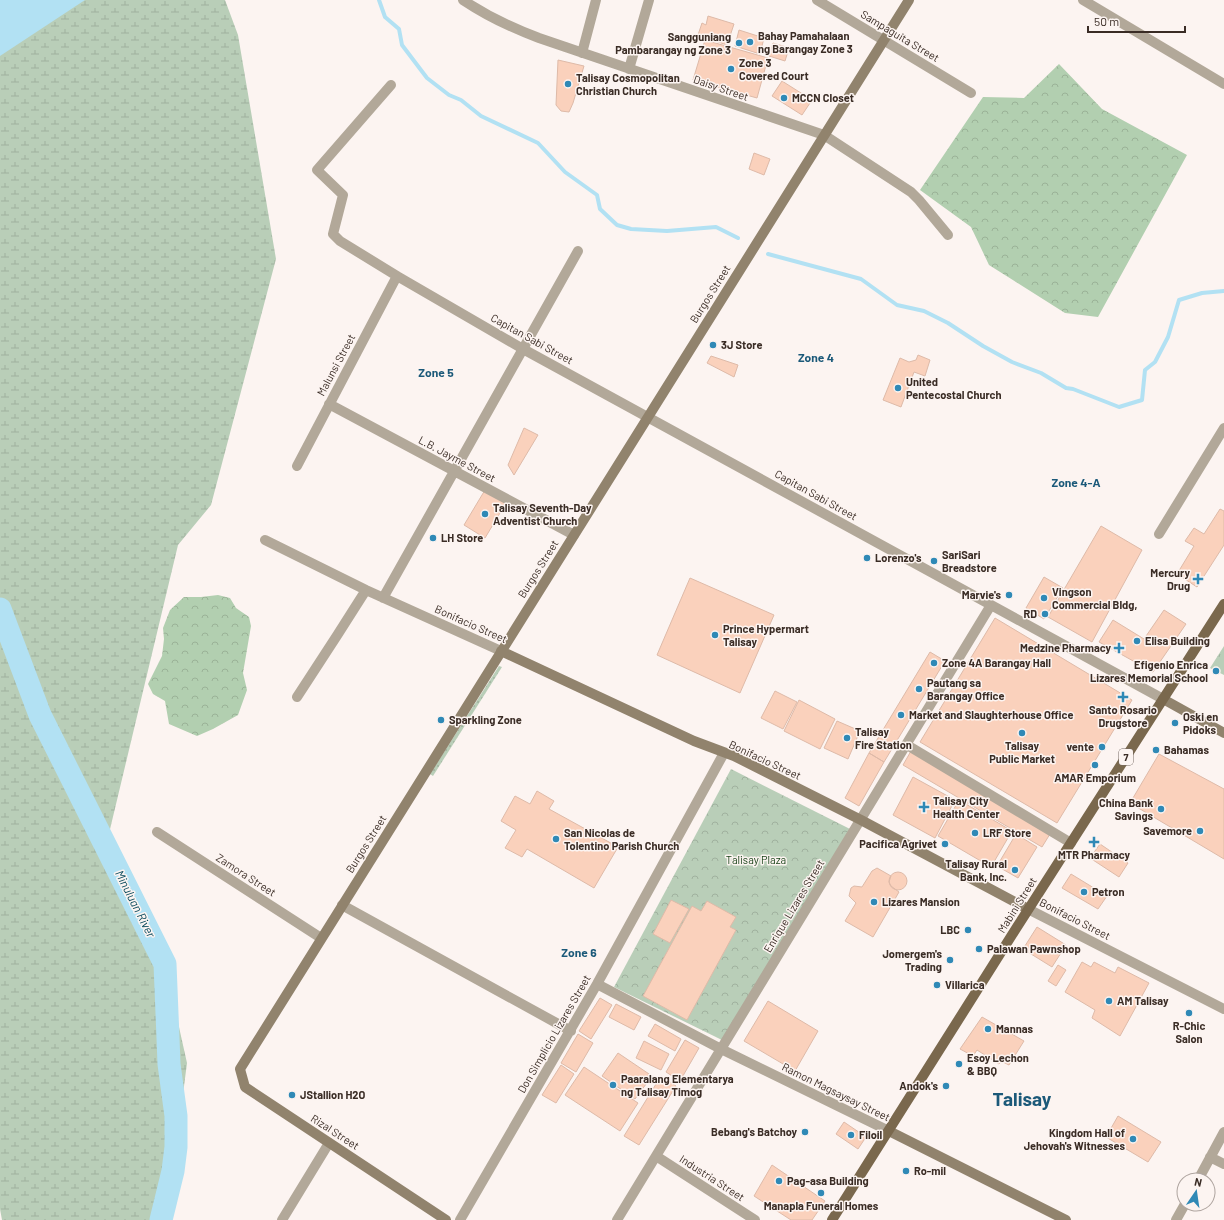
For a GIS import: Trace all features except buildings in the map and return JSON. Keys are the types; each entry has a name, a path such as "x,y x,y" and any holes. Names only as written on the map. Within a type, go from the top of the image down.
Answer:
{"main road":[{"name":"Mabini Street","path":"832,1220 1028,909 1224,604"}],"street":[{"name":"Daisy Street","path":"463,0 515,29 824,135 911,192 948,235"},
{"path":"582,53 596,0"},
{"path":"629,69 649,0"},
{"name":"Sampaguita Street","path":"817,0 971,92"},
{"name":"Burgos Street","path":"252,1049 909,0"},
{"path":"1083,0 1224,84"},
{"name":"Capitan Sabi Street","path":"391,85 317,170 343,195 333,234 340,241 523,349 1224,733"},
{"path":"383,598 578,251"},
{"name":"Malunsi Street","path":"297,466 397,276"},
{"name":"L.B. Jayme Street","path":"329,404 574,535"},
{"path":"1159,534 1224,428"},
{"name":"Bonifacio Street","path":"266,540 383,598 694,741 734,756 861,820 1028,909 1224,1008"},
{"path":"297,697 366,590"},
{"name":"Enrique Lizares Street","path":"617,1220 991,605"},
{"path":"907,744 1071,843"},
{"name":"Don Simplicio Lizares Street","path":"460,1220 571,1030 724,753"},
{"name":"Zamora Street","path":"157,832 321,938"},
{"path":"342,905 571,1030"},
{"name":"Ramon Magsaysay Street","path":"597,984 721,1049 1066,1220"},
{"name":"Rizal Street","path":"252,1049 240,1069 244,1087 446,1220"},
{"path":"1202,1172 1224,1132"},
{"path":"282,1220 329,1143"},
{"name":"Industria Street","path":"656,1156 755,1220"},
{"path":"1210,1157 1224,1164"}],"green space":[{"path":"0,0 225,0 238,35 276,259 211,505 178,545 106,846 165,964 187,1063 165,1220 2,1220 0,1209"},
{"path":"1059,64 1102,109 1187,155 1098,317 1065,313 989,265 971,227 920,190 983,97 1024,98"},
{"path":"218,595 230,598 236,608 249,617 251,626 243,673 247,690 238,715 197,736 169,724 165,701 153,694 148,684 162,656 164,639 163,628 170,610 184,597"},
{"path":"1224,646 1224,675 1210,668"},
{"path":"499,666 502,667 433,776 430,774"},
{"name":"Talisay Plaza","path":"731,769 852,830 724,1041 614,987"}],"water":[{"path":"0,0 85,0 0,56"}],"waterway":[{"path":"379,0 385,17 399,29 402,45 427,78 449,95 461,100 481,116 538,143 565,172 597,195 600,209 617,225 631,229 667,231 716,227 738,238"},
{"path":"768,254 861,279 897,305 924,311 948,323 983,346 1012,362 1041,373 1066,388 1073,389 1119,407 1142,400 1145,370 1155,362 1168,337 1179,300 1202,293 1224,291"},
{"name":"Minuluan River","path":"0,609 40,715 165,964 169,1064 176,1116 176,1147 173,1171 161,1220"}],"place":[{"name":"Bahay Pamahalaan ng Barangay Zone 3","path":"750,42"},
{"name":"Sangguniang Pambarangay ng Zone 3","path":"739,43"},
{"name":"Zone 3 Covered Court","path":"731,69"},
{"name":"Talisay Cosmopolitan Christian Church","path":"568,84"},
{"name":"MCCN Closet","path":"784,98"},
{"name":"3J Store","path":"713,345"},
{"name":"United Pentecostal Church","path":"898,388"},
{"name":"Talisay Seventh-Day Adventist Church","path":"485,514"},
{"name":"LH Store","path":"433,538"},
{"name":"Lorenzo's","path":"867,558"},
{"name":"SariSari Breadstore","path":"934,561"},
{"name":"Mercury Drug","path":"1198,579"},
{"name":"Marvie's","path":"1009,595"},
{"name":"Vingson Commercial Bldg,","path":"1044,598"},
{"name":"RD","path":"1045,614"},
{"name":"Prince Hypermart Talisay","path":"715,635"},
{"name":"Elisa Building","path":"1137,641"},
{"name":"Medzine Pharmacy","path":"1119,648"},
{"name":"Zone 4A Barangay Hall","path":"934,663"},
{"name":"Efigenio Enrica Lizares Memorial School","path":"1216,671"},
{"name":"Pautang sa Barangay Office","path":"919,689"},
{"name":"Santo Rosario Drugstore","path":"1123,697"},
{"name":"Market and Slaughterhouse Office","path":"901,715"},
{"name":"Sparkling Zone","path":"441,720"},
{"name":"Oski en Pidoks","path":"1175,723"},
{"name":"Talisay Public Market","path":"1022,733"},
{"name":"Talisay Fire Station","path":"847,738"},
{"name":"vente","path":"1102,747"},
{"name":"Bahamas","path":"1156,750"},
{"name":"AMAR Emporium","path":"1095,765"},
{"name":"Talisay City Health Center","path":"924,807"},
{"name":"China Bank Savings","path":"1161,809"},
{"name":"Savemore","path":"1200,831"},
{"name":"LRF Store","path":"975,833"},
{"name":"San Nicolas de Tolentino Parish Church","path":"556,839"},
{"name":"MTR Pharmacy","path":"1094,842"},
{"name":"Pacifica Agrivet","path":"945,844"},
{"name":"Talisay Rural Bank, Inc.","path":"1015,870"},
{"name":"Petron","path":"1084,892"},
{"name":"Lizares Mansion","path":"874,902"},
{"name":"LBC","path":"968,930"},
{"name":"Palawan Pawnshop","path":"979,949"},
{"name":"Jomergem's Trading","path":"950,960"},
{"name":"Villarica","path":"937,985"},
{"name":"AM Talisay","path":"1109,1001"},
{"name":"R-Chic Salon","path":"1189,1013"},
{"name":"Mannas","path":"988,1029"},
{"name":"Esoy Lechon & BBQ","path":"959,1064"},
{"name":"Paaralang Elementarya ng Talisay Timog","path":"613,1085"},
{"name":"Andok's","path":"946,1086"},
{"name":"JStallion H2O","path":"292,1095"},
{"name":"Bebang's Batchoy","path":"805,1132"},
{"name":"Filoil","path":"851,1135"},
{"name":"Kingdom Hall of Jehovah's Witnesses","path":"1133,1139"},
{"name":"Ro-mil","path":"906,1171"},
{"name":"Pag-asa Building","path":"779,1181"},
{"name":"Manapla Funeral Homes","path":"821,1193"}],"district":[{"name":"Zone 4","path":"816,358"},
{"name":"Zone 5","path":"436,373"},
{"name":"Zone 4-A","path":"1076,483"},
{"name":"Zone 6","path":"579,953"},
{"name":"Talisay","path":"1022,1099"}]}
